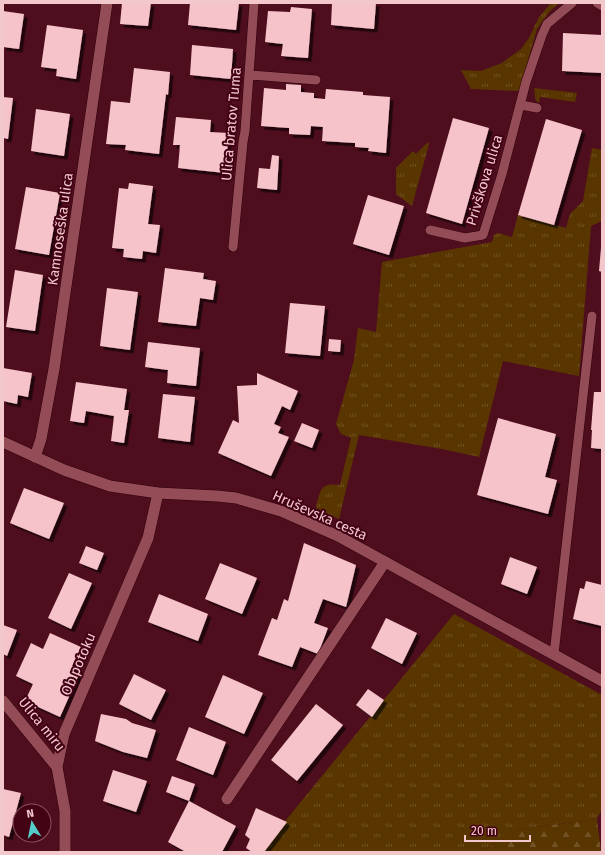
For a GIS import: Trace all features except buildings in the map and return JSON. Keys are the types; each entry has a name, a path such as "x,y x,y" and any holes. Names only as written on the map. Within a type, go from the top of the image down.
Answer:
{"street":[{"name":"Kamnoseška ulica","path":"35,457 41,439 54,369 107,3"},
{"name":"Hruševska cesta","path":"3,442 83,478 110,486 158,493 223,496 281,511 338,536 602,681"},
{"name":"Ob potoku","path":"66,852 65,811 57,767 64,734 148,538 158,493"},
{"path":"226,798 385,562"},
{"name":"Ulica miru","path":"3,701 57,767"}],"lane":[{"name":"Ulica bratov Tuma","path":"233,247 250,75 254,3"},
{"name":"Privškova ulica","path":"430,230 465,238 483,235 502,174 526,82 547,24 572,3"},
{"path":"597,3 602,6"},
{"path":"250,75 316,80"},
{"path":"521,105 537,108"},
{"path":"554,654 592,316"}],"green space":[{"path":"551,3 559,3 549,12 537,29 519,91 471,89 461,70 481,71 502,63 521,49 529,38 539,17"},
{"path":"534,88 577,93 575,102 540,97 539,103 535,99"},
{"path":"428,142 429,144 412,206 396,194 396,168 413,151 416,154"},
{"path":"592,148 602,150 602,221 591,226 579,376 503,361 479,457 359,435 339,519 316,508 320,492 325,486 333,484 340,485 351,438 341,434 336,424 354,360 358,328 376,332 382,262 492,242 494,235 498,233 512,237 518,215 566,228 570,214 583,201"},
{"path":"454,614 602,695 602,809 597,819 521,829 481,852 260,852"},
{"path":"597,819 601,852 481,852 521,829"}]}
